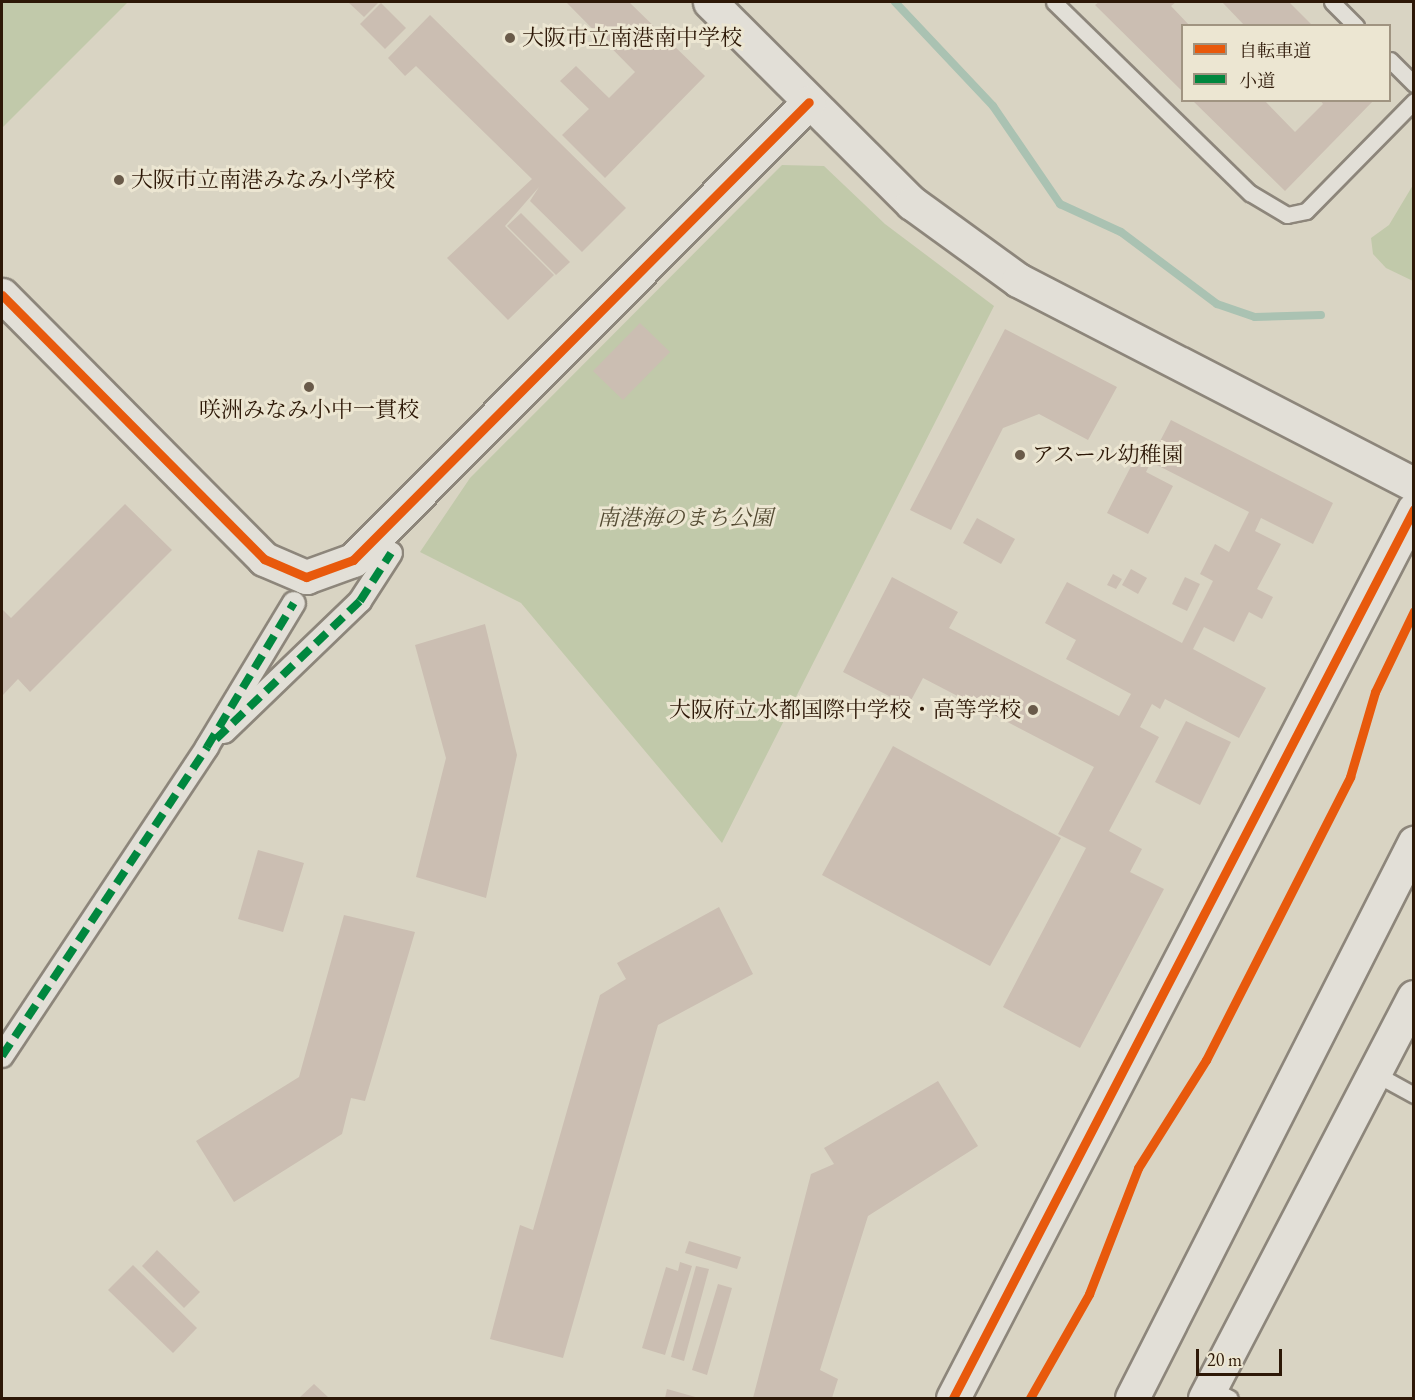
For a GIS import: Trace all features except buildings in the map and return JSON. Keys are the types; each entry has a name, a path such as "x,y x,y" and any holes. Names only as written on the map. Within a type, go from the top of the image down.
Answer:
{"street":[{"path":"710,2 912,203 1018,280 1413,484"},
{"path":"2,296 264,559 306,577 352,560 809,102"},
{"path":"952,1398 1413,509"},
{"path":"207,747 360,601 391,553"},
{"path":"2,1056 207,747 294,603"},
{"path":"1132,1398 1413,843"},
{"path":"1215,1395 1413,997"}],"lane":[{"path":"1054,2 1250,193 1287,215 1306,211 1413,101"},
{"path":"1332,2 1354,24"},
{"path":"1391,62 1413,84"},
{"path":"1374,1073 1413,1095"}],"green space":[{"path":"2,2 128,2 2,128"},
{"name":"南港海のまち公園","path":"782,165 824,166 885,224 994,306 722,843 521,603 420,552 470,478"},
{"path":"1413,185 1413,281 1386,268 1373,254 1371,238 1389,225"}],"waterway":[{"path":"895,2 993,106 1060,204 1121,232 1217,304 1255,317 1321,315"}],"marked path":[{"path":"216,739 360,601 391,553"},
{"path":"2,1056 207,747 294,603"}],"cycle path":[{"path":"2,295 264,559 306,577 353,560 809,102"},
{"path":"953,1398 1414,509"},
{"path":"1030,1398 1089,1294 1138,1168 1206,1060 1350,777 1375,692 1414,611"}],"place":[{"name":"大阪市立南港南中学校","path":"510,38"},
{"name":"大阪市立南港みなみ小学校","path":"119,180"},
{"name":"咲洲みなみ小中一貫校","path":"309,387"},
{"name":"アスール幼稚園","path":"1020,455"},
{"name":"大阪府立水都国際中学校・高等学校","path":"1033,710"}]}
